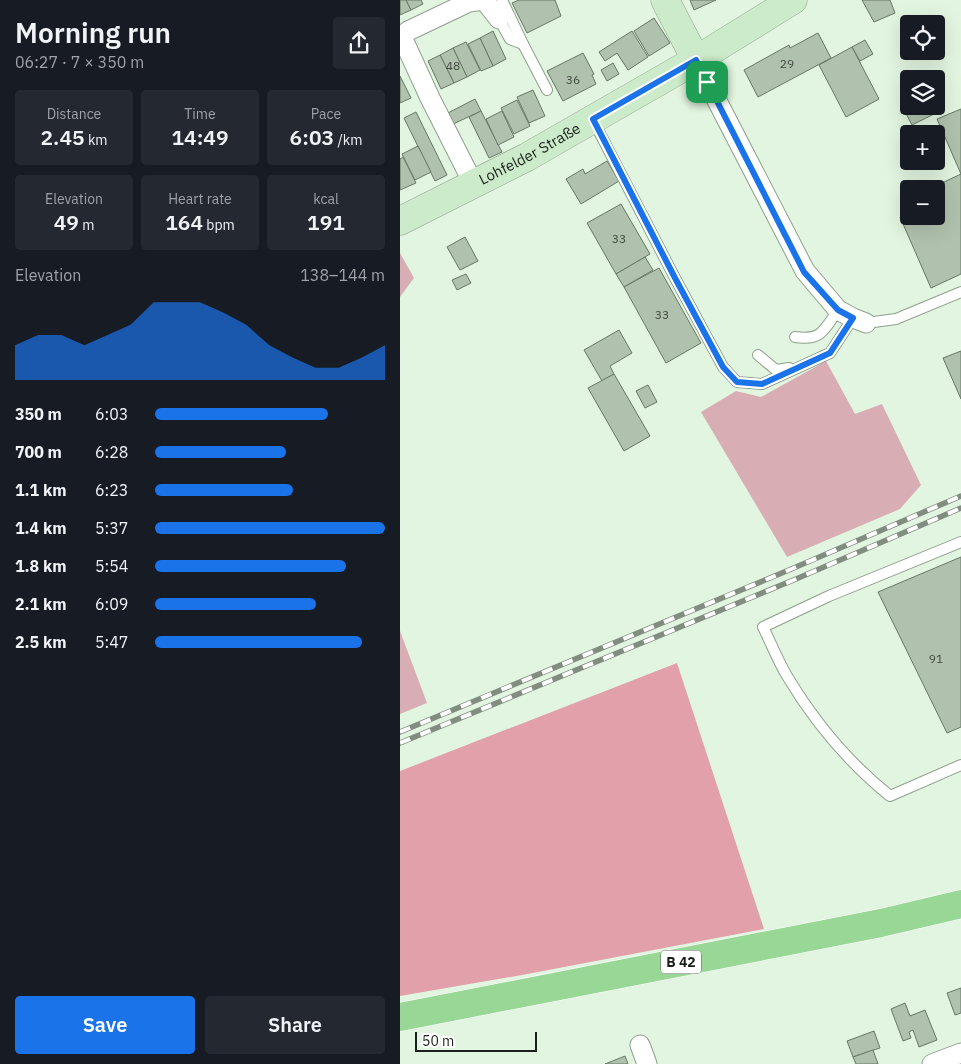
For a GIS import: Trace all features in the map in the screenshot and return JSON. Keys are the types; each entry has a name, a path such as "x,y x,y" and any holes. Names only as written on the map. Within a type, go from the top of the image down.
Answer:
{"main road":[{"name":"B 42","path":"400,1017 881,923 961,904"}],"street":[{"name":"Lohfelder Straße","path":"474,185 430,98 402,37 408,31 469,2 484,0 499,19"},
{"path":"665,0 804,272 853,317"},
{"name":"Lohfelder Straße","path":"400,221 527,157 696,60 793,0"},
{"path":"640,1045 647,1064"},
{"path":"932,1064 961,1053"}],"lane":[{"name":"Lohfelder Straße","path":"502,0 547,90"},
{"name":"Lohfelder Straße","path":"499,19 510,39 523,44"},
{"path":"593,119 723,367 737,382 762,384 830,353 853,317"},
{"path":"795,338 808,339 819,336 853,317 896,319 961,292"},
{"path":"758,355 776,370 807,364"},
{"path":"961,542 829,596 763,627 787,676 830,737 865,776 890,796 961,765"}],"shaded area":[{"path":"400,253 414,278 400,297"},
{"path":"826,361 855,414 882,404 921,485 900,509 787,557 701,412 736,391 761,397"},
{"path":"400,631 427,703 400,714"},
{"path":"677,663 764,929 400,996 400,771"}],"building":[{"path":"400,0 406,0 411,10 400,15"},
{"path":"406,0 421,0 423,4 411,10"},
{"path":"519,0 555,0 561,16 527,33 512,3"},
{"path":"690,0 716,0 694,10"},
{"path":"862,0 890,0 895,13 874,22"},
{"path":"654,18 670,43 649,56 634,31"},
{"path":"493,31 506,59 493,66 480,38"},
{"path":"632,31 648,57 628,70 617,53 605,61 599,52"},
{"path":"818,33 831,58 758,97 744,70 789,45 790,48"},
{"path":"480,38 493,66 481,71 468,44"},
{"path":"865,40 873,54 860,61 852,47"},
{"path":"466,42 480,70 467,77 453,48"},
{"path":"852,47 879,99 846,117 819,65"},
{"path":"453,48 467,77 454,83 440,55"},
{"path":"583,53 594,74 592,75 596,84 563,101 547,71"},
{"path":"440,55 454,83 441,89 428,61"},
{"path":"613,63 619,74 607,81 601,70"},
{"path":"400,76 411,98 400,103"},
{"path":"533,90 545,116 529,123 517,97"},
{"path":"475,99 481,111 451,125 446,114"},
{"path":"517,100 530,126 514,134 501,108"},
{"path":"961,109 961,174 945,137 945,125 940,125 937,119"},
{"path":"481,111 502,152 489,158 469,117"},
{"path":"502,111 514,137 498,145 486,119"},
{"path":"416,112 447,175 435,181 404,118"},
{"path":"907,115 932,115 912,125"},
{"path":"418,146 431,172 415,180 402,154"},
{"path":"403,157 416,183 400,190 400,159"},
{"path":"607,161 619,181 581,204 566,179 583,169 585,174"},
{"path":"961,174 961,274 931,288 903,225 945,225 945,182"},
{"path":"621,204 650,254 616,274 587,223"},
{"path":"465,237 478,261 460,270 447,247"},
{"path":"645,257 653,270 624,287 616,274"},
{"path":"659,268 701,343 666,363 624,287"},
{"path":"466,274 471,283 457,290 452,280"},
{"path":"619,330 632,353 610,366 614,374 602,381 584,350"},
{"path":"961,351 961,399 943,358"},
{"path":"614,374 650,436 624,451 588,388"},
{"path":"648,385 657,402 645,408 636,391"},
{"path":"961,557 961,727 947,733 878,592"},
{"path":"961,988 961,1013 955,1015 947,993"},
{"path":"905,1003 910,1016 925,1010 937,1040 919,1047 913,1030 909,1032 911,1038 903,1041 891,1009"},
{"path":"874,1031 880,1048 853,1057 847,1041"},
{"path":"873,1050 878,1064 856,1064 853,1057"},
{"path":"625,1056 628,1064 605,1064"}],"railway":[{"path":"400,732 789,570 961,496"},
{"path":"400,743 796,579 961,508"}],"route":[{"path":"696,60 707,82 804,272 838,310 853,318 830,353 762,384 737,382 723,367 593,119 696,60"}]}
